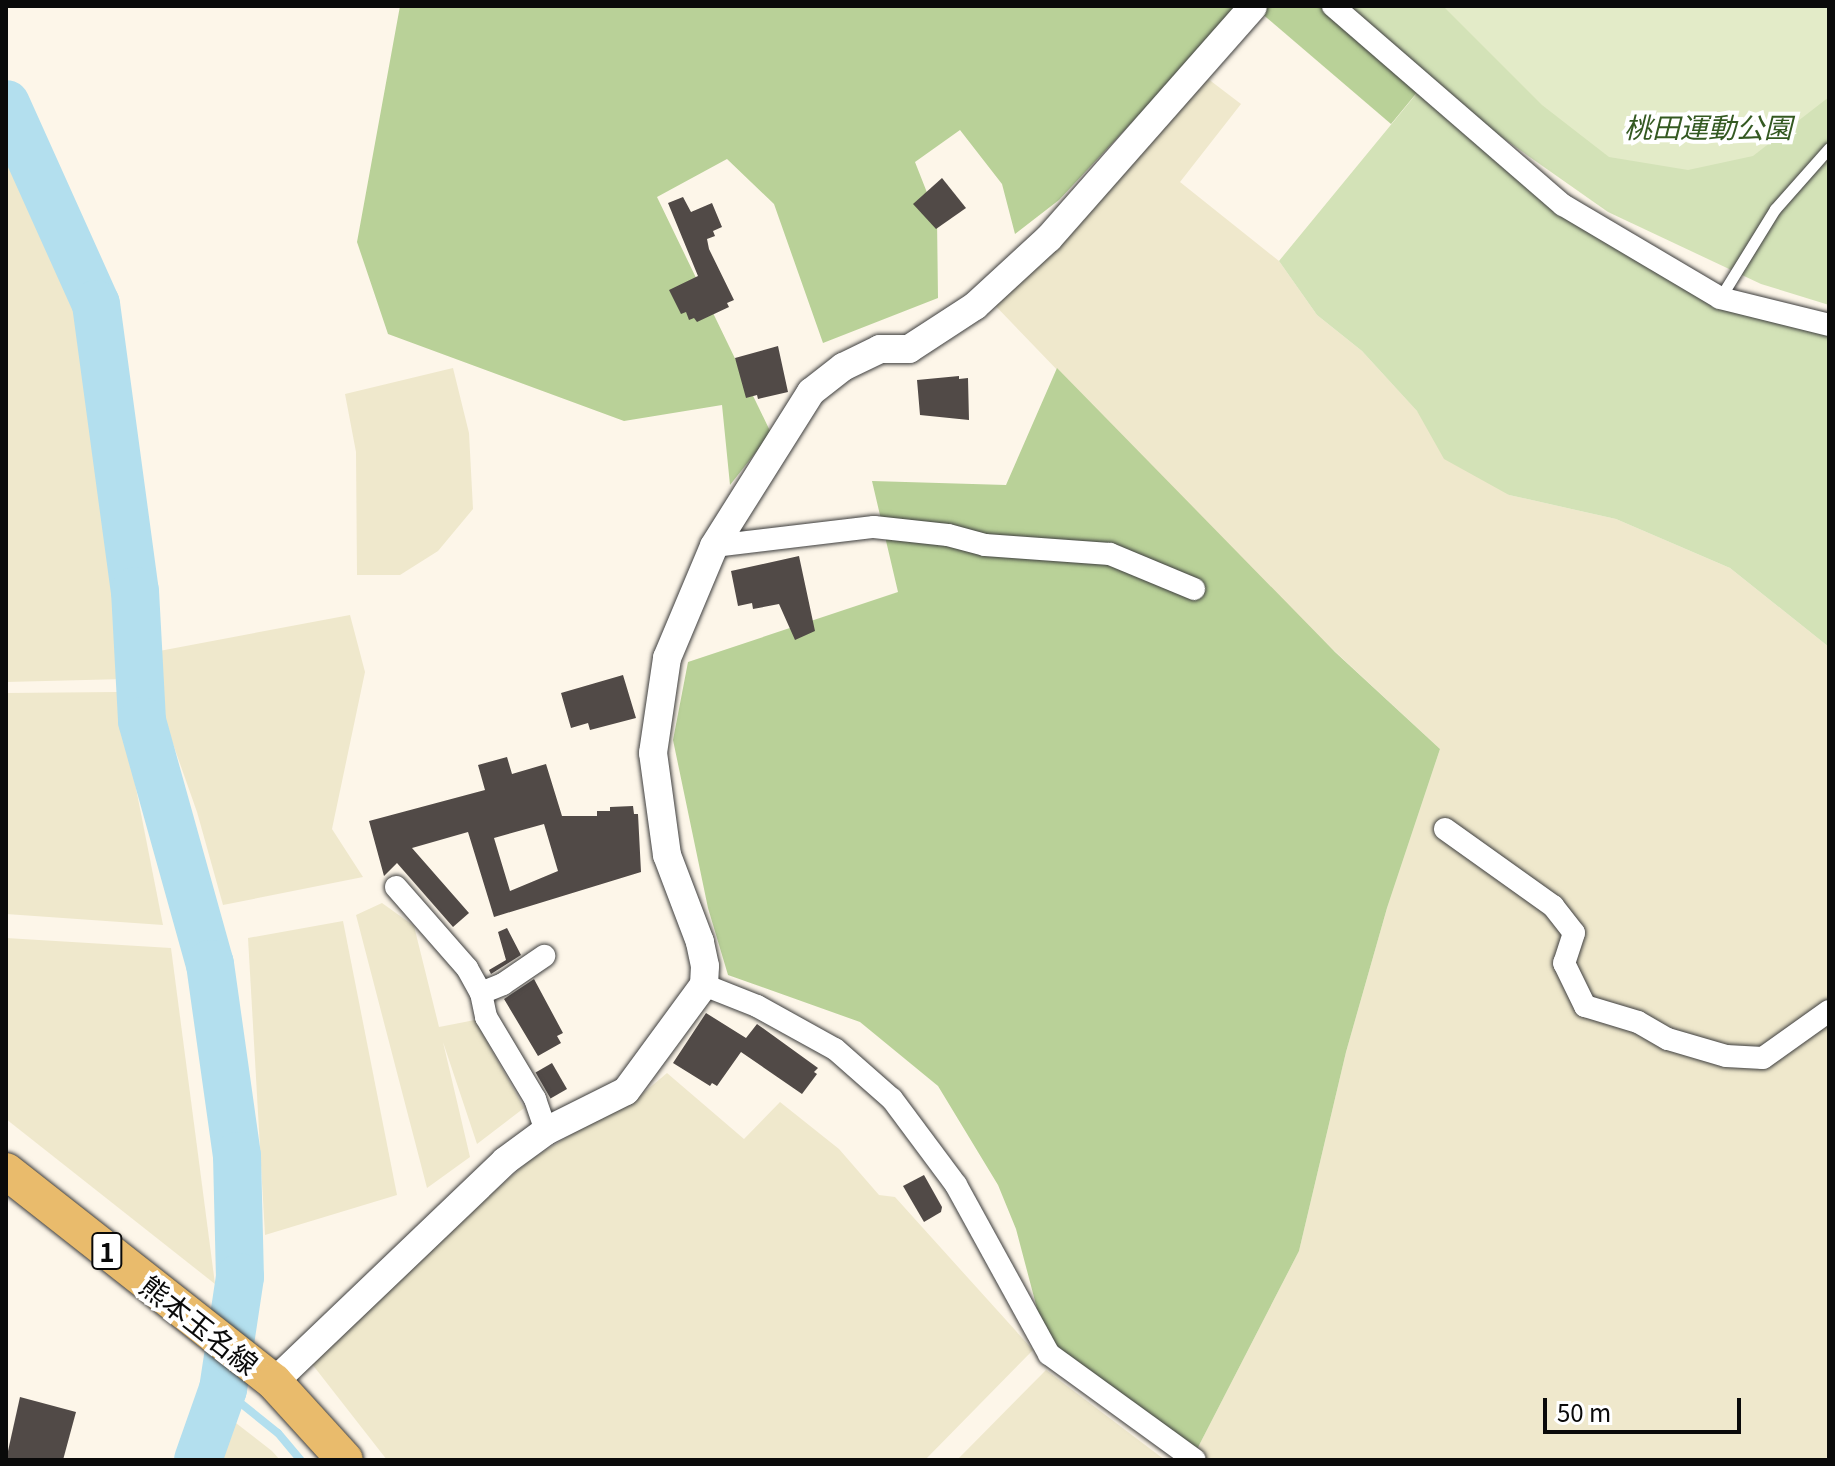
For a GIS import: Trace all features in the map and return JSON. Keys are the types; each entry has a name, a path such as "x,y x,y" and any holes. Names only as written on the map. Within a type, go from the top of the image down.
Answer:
{"main road":[{"name":"熊本玉名線","path":"6,1171 265,1375 345,1460"}],"street":[{"path":"265,1375 505,1161 546,1131 626,1091 704,985 705,966 700,942 667,855 653,753 667,658 714,546 811,392 843,367 880,349 909,349 975,306 1049,238 1253,6"},
{"path":"1333,6 1563,205 1720,298 1829,325"},
{"path":"714,546 874,527 948,535 985,545 1110,554 1194,589"},
{"path":"1445,829 1553,906 1574,933 1564,963 1585,1006 1638,1022 1668,1039 1726,1056 1763,1058 1829,1011"},
{"path":"396,887 467,968 481,993 486,1017 535,1099 546,1131"},
{"path":"481,993 503,984 544,956"},
{"path":"704,985 757,1006 835,1049 892,1099 956,1185 1049,1354 1195,1460"}],"lane":[{"path":"1720,298 1775,209 1829,148"}],"shaded area":[{"path":"1199,72 1241,104 1180,182 1279,261 1317,315 1362,351 1419,413 1509,495 1616,519 1730,568 1829,647 1829,1460 1192,1459 1299,1251 1346,1052 1387,908 1440,749 1273,594 986,296"},
{"path":"6,135 61,257 85,322 118,564 125,679 6,682"},
{"path":"453,368 469,433 473,509 438,551 400,575 357,575 356,452 345,394"},
{"path":"350,615 365,672 332,829 363,877 223,905 197,812 166,724 154,652"},
{"path":"117,692 163,925 6,914 6,693"},
{"path":"382,903 414,926 439,1027 475,1020 524,1108 477,1144 443,1042 470,1157 427,1188 356,915"},
{"path":"343,921 397,1195 265,1235 248,938"},
{"path":"6,938 171,948 215,1284 6,1119"},
{"path":"667,1073 744,1139 780,1102 839,1149 879,1195 895,1197 1033,1350 925,1460 387,1460 312,1364 442,1237 530,1160 593,1121 634,1101"},
{"path":"1046,1370 1165,1460 957,1460"},
{"path":"232,1420 272,1451 280,1460 220,1460"}],"green space":[{"path":"400,6 1241,6 1059,200 1015,234 1002,184 960,130 915,162 937,218 938,298 823,343 774,204 727,159 657,197 771,433 730,485 722,405 624,421 388,334 357,242"},
{"path":"1253,6 1333,6 1424,84 1391,124"},
{"name":"桃田運動公園","path":"1315,6 1829,6 1829,305 1761,284 1608,212"},
{"path":"1443,6 1829,6 1829,97 1753,156 1688,170 1609,157 1542,105"},
{"path":"1422,87 1556,198 1670,269 1829,326 1829,647 1730,568 1616,519 1509,495 1444,459 1417,411 1362,351 1317,315 1279,261"},
{"path":"1057,368 1335,652 1440,749 1387,908 1346,1052 1299,1251 1192,1459 1049,1354 1016,1229 998,1185 938,1086 860,1022 728,975 708,908 673,740 688,662 898,592 872,481 1006,485"}],"building":[{"path":"942,178 966,208 936,229 913,204"},
{"path":"683,197 691,212 712,203 722,227 713,231 715,236 707,239 709,249 734,300 727,303 729,307 697,322 694,318 689,320 686,312 681,314 669,290 698,276 668,203"},
{"path":"778,346 788,392 758,399 757,395 746,398 735,358"},
{"path":"959,376 959,379 968,378 969,420 920,415 917,380"},
{"path":"799,556 815,631 795,640 779,604 753,609 752,603 738,606 731,571"},
{"path":"623,675 636,718 590,730 588,723 571,728 561,693"},
{"path":"507,757 512,774 546,764 562,816 597,816 597,811 610,811 610,807 633,806 634,814 638,814 641,872 494,917 468,832 412,848 469,913 453,927 397,863 384,876 369,821 485,790 478,765","holes":["544,824 558,871 510,891 494,838"]},
{"path":"507,928 521,955 491,974 489,970 506,960 498,932"},
{"path":"534,979 563,1033 557,1036 561,1043 538,1056 504,999"},
{"path":"706,1013 746,1038 757,1024 818,1068 814,1072 817,1074 802,1094 741,1052 717,1086 712,1083 710,1086 673,1063"},
{"path":"552,1063 567,1089 551,1098 536,1072"},
{"path":"924,1175 942,1207 941,1212 924,1222 903,1186"},
{"path":"20,1397 76,1412 63,1460 6,1460"}],"waterway":[{"path":"6,104 96,304 135,591 142,721 210,964 237,1156 240,1277 223,1389 198,1460"},
{"path":"223,1389 278,1433 301,1460"}]}
